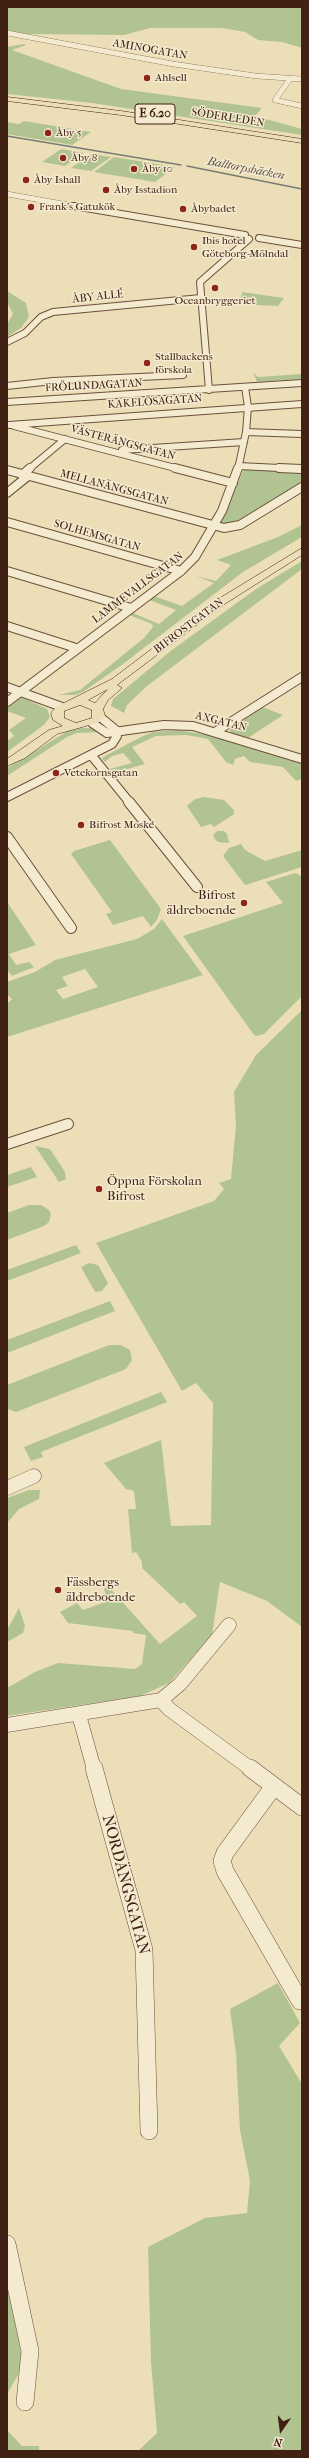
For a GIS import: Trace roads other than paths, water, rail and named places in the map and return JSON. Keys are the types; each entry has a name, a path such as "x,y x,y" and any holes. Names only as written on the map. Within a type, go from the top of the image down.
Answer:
{"highway":[{"name":"SÖDERLEDEN","path":"7,96 118,108 302,137"},
{"name":"SÖDERLEDEN","path":"7,99 121,112 302,141"}],"main road":[{"name":"BIFROSTGATAN","path":"7,759 49,729 60,712 116,681 219,603 302,551"},
{"name":"BIFROSTGATAN","path":"96,716 104,698 209,616 244,591 302,556"},
{"path":"7,763 21,756 53,732 77,726 96,716 90,704 76,702"},
{"path":"60,712 64,723 77,726"}],"street":[{"name":"AMINOGATAN","path":"7,33 172,64 302,79"},
{"path":"290,78 278,93 275,100 302,106"},
{"path":"7,194 247,237"},
{"path":"209,390 200,284 203,278 247,237 254,234 259,235 259,238 302,245"},
{"name":"ÅBY ALLÉ","path":"7,342 25,333 41,317 53,312 201,298"},
{"path":"7,386 53,381 183,375"},
{"name":"FRÖLUNDAGATAN","path":"7,402 302,383"},
{"name":"LAMMEVALLSGATAN","path":"7,702 76,648 181,571 195,557 214,527 239,466 246,432 248,407 245,387"},
{"name":"KAKELÖSAGATAN","path":"8,424 302,404"},
{"name":"VÄSTERÄNGSGATAN","path":"8,424 233,483"},
{"path":"246,432 302,434"},
{"path":"7,493 65,439"},
{"path":"115,452 244,442"},
{"path":"239,466 302,469"},
{"name":"MELLANÄNGSGATAN","path":"7,470 214,527"},
{"path":"214,527 231,528 240,525 302,487"},
{"name":"SOLHEMSGATAN","path":"7,522 181,571"},
{"path":"7,571 131,608"},
{"path":"7,626 76,648"},
{"path":"214,732 302,677"},
{"path":"7,687 20,691 60,712"},
{"path":"7,797 92,756 112,744 117,733 96,716"},
{"path":"92,756 103,744 107,734 96,716"},
{"name":"AXGATAN","path":"107,734 170,725 193,726 302,759"},
{"path":"92,756 197,887"},
{"path":"7,837 71,928"},
{"path":"7,1144 68,1124"},
{"path":"7,1488 34,1476"},
{"path":"7,1725 79,1715 161,1700 180,1684 229,1625"},
{"path":"161,1700 169,1709 302,1807"},
{"name":"NORDÄNGSGATAN","path":"79,1715 144,1950 149,2131"},
{"path":"274,1786 225,1853 222,1861 225,1871 300,2001"},
{"path":"7,2244 30,2351 25,2402"}],"waterway":[{"name":"Balltorpsbäcken","path":"7,136 181,165"},
{"name":"Balltorpsbäcken","path":"187,166 302,189"}],"place":[{"name":"Ahlsell","path":"147,78"},
{"name":"Åby 5","path":"48,133"},
{"name":"Åby 8","path":"63,158"},
{"name":"Åby 10","path":"134,169"},
{"name":"Åby Ishall","path":"26,180"},
{"name":"Åby Isstadion","path":"106,190"},
{"name":"Frank's Gatukök","path":"31,207"},
{"name":"Åbybadet","path":"183,209"},
{"name":"Ibis hotel Göteborg-Mölndal","path":"194,247"},
{"name":"Oceanbryggeriet","path":"215,288"},
{"name":"Stallbackens förskola","path":"147,363"},
{"name":"Vetekornsgatan","path":"56,773"},
{"name":"Bifrost Moské","path":"81,825"},
{"name":"Bifrost äldreboende","path":"244,903"},
{"name":"Öppna Förskolan Bifrost","path":"99,1189"},
{"name":"Fässbergs äldreboende","path":"58,1590"}]}
